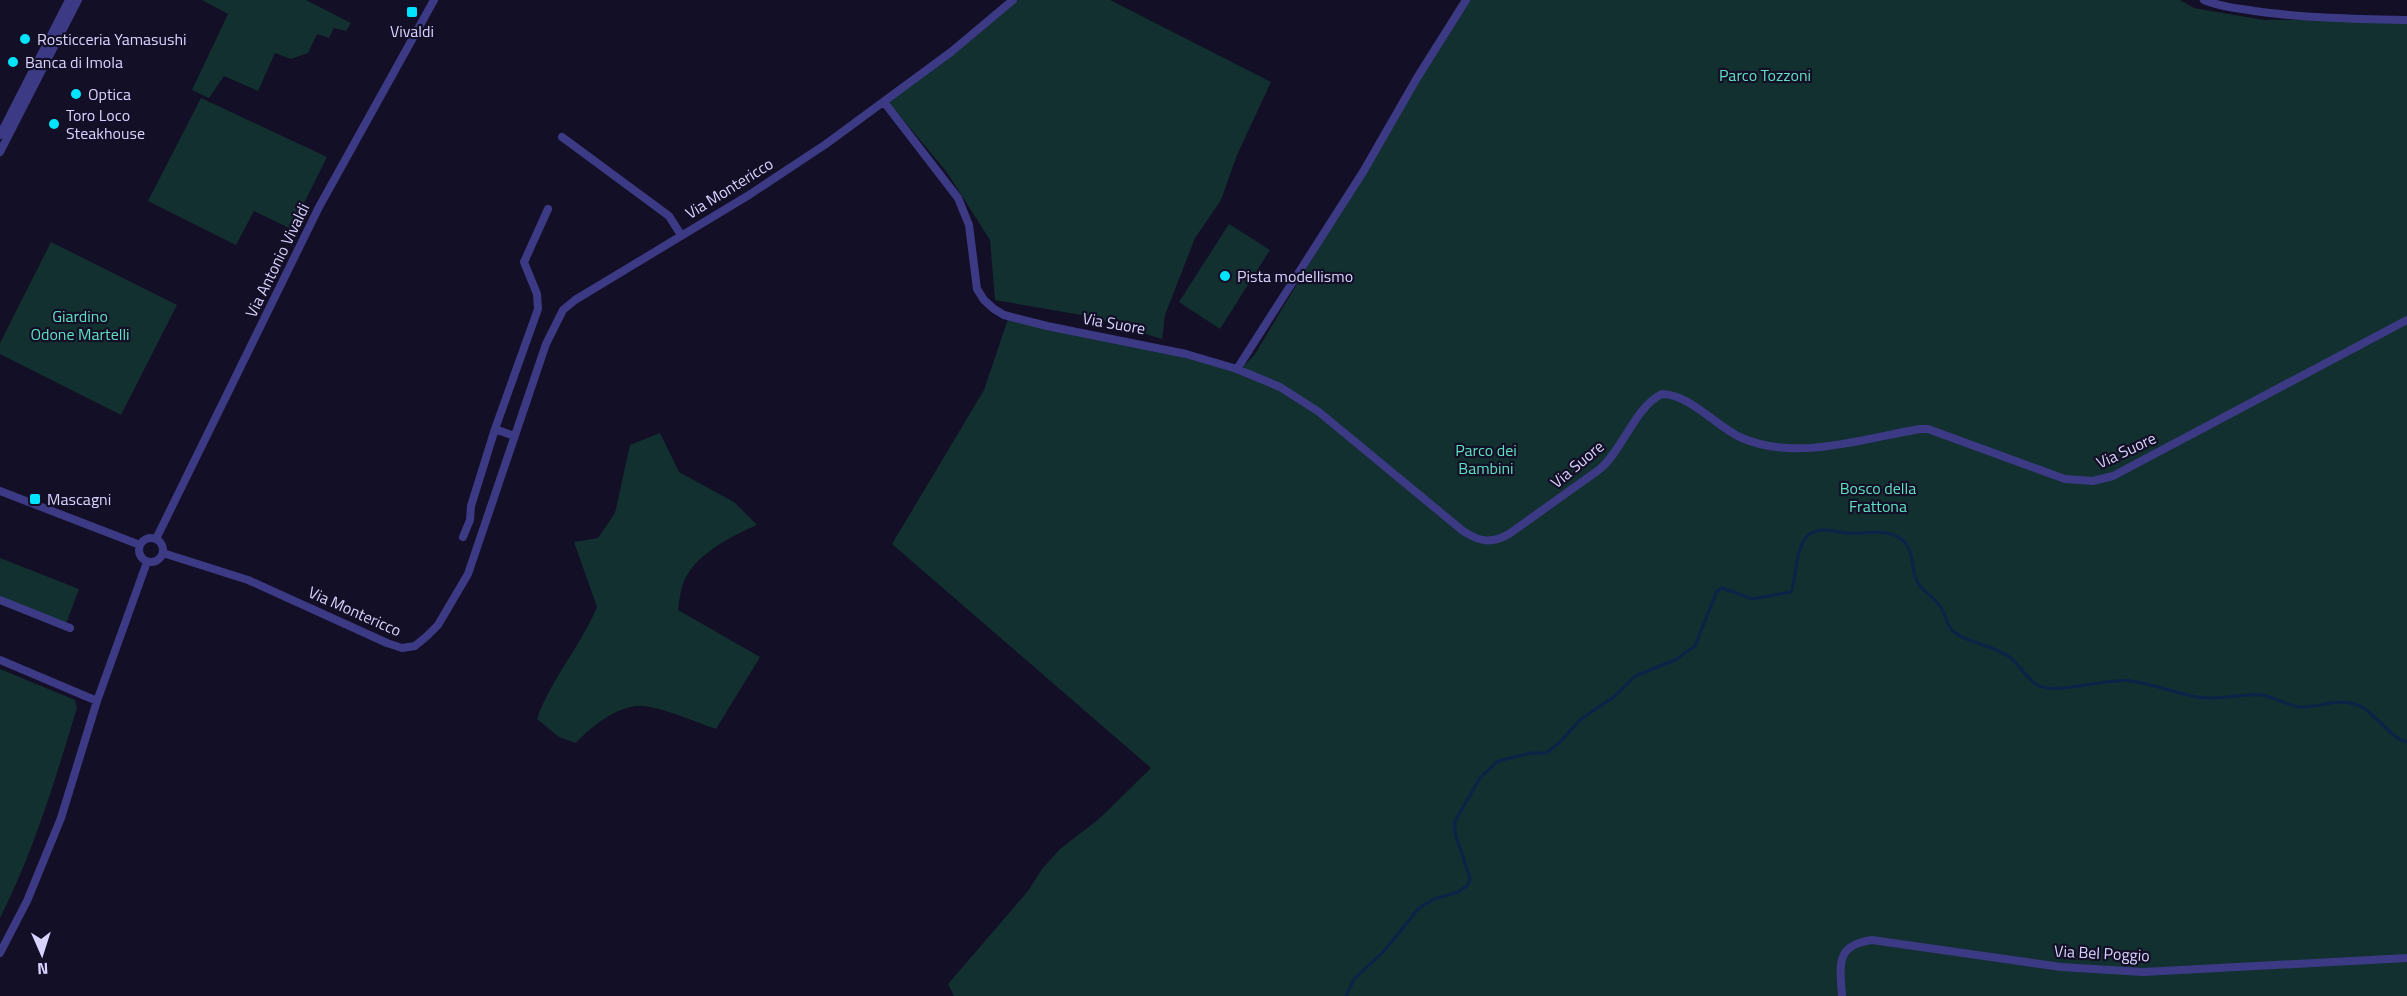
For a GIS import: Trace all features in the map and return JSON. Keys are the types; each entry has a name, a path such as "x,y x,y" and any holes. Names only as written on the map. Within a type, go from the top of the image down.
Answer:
{"street":[{"path":"67,13 69,0"},
{"path":"0,135 67,13 78,0"},
{"name":"Via Antonio Vivaldi","path":"156,539 320,207 434,0"},
{"name":"Via Montericco","path":"163,553 248,580 387,643 402,648 415,646 438,625 468,574 546,344 563,310 604,281 749,195 826,144 951,52 1013,0"},
{"path":"1237,369 1363,172 1417,78 1466,0"},
{"path":"2204,0 2215,5 2268,13 2407,20"},
{"name":"Via Suore","path":"884,102 958,198 969,225 977,289 994,309 1004,315 1047,326 1156,346 1237,369 1280,387 1301,399 1463,531 1474,538 1489,542 1509,534 1600,469 1610,460 1650,402 1662,394 1684,399 1730,431 1757,443 1791,448 1820,447 1928,429 2055,477 2078,482 2093,482 2114,476 2407,320"},
{"path":"0,152 6,125"},
{"path":"562,137 669,216 681,235"},
{"path":"463,537 470,520 471,506 495,429 538,309 537,294 524,262 548,209"},
{"path":"495,429 514,436"},
{"path":"0,491 140,545"},
{"path":"148,538 156,539 162,545 163,553 159,560 147,562 139,553 140,545 148,538"},
{"path":"0,953 27,901 61,818 97,701 147,562"},
{"path":"0,600 70,628"},
{"path":"0,660 97,701"},
{"name":"Via Bel Poggio","path":"1842,996 1841,958 1846,950 1856,942 1872,940 2061,967 2144,972 2407,958"}],"green space":[{"path":"202,0 306,0 351,23 346,31 334,28 329,38 317,34 308,53 291,59 275,53 258,91 224,76 209,98 192,90 228,14"},
{"path":"1018,0 1110,0 1271,82 1237,155 1221,200 1195,238 1165,315 1162,339 1087,316 995,300 990,240 946,171 884,97 918,77"},
{"name":"Bosco della Frattona","path":"1467,0 2180,0 2194,8 2264,20 2407,19 2407,996 954,996 948,984 1028,891 1042,869 1060,849 1099,819 1151,768 892,544 984,390 1009,316 1240,370 1255,354"},
{"path":"201,98 327,157 291,229 254,211 236,245 148,201"},
{"name":"Pista modellismo","path":"1229,224 1270,250 1220,329 1179,302"},
{"name":"Giardino Odone Martelli","path":"51,242 177,305 121,415 0,354 0,343"},
{"path":"660,433 679,472 734,502 757,525 713,549 693,566 682,587 678,610 760,657 716,729 664,710 635,706 618,711 603,720 576,743 559,737 537,719 550,690 597,607 574,542 598,538 615,513 630,445"},
{"path":"0,558 79,589 66,624 0,598"},
{"path":"0,669 75,700 77,708 34,841 0,918"}],"waterway":[{"path":"1346,996 1354,979 1384,951 1419,908 1434,899 1458,892 1468,885 1470,878 1455,833 1455,821 1480,778 1498,761 1531,753 1546,753 1558,744 1581,719 1615,696 1635,676 1675,660 1695,646 1717,591 1722,588 1752,599 1791,592 1798,554 1806,537 1814,532 1824,530 1848,533 1882,532 1900,538 1906,544 1912,557 1916,580 1940,605 1952,630 1960,636 2008,656 2037,685 2046,688 2069,688 2121,680 2205,698 2261,695 2298,707 2337,702 2351,703 2365,709 2394,736 2407,742"}],"place":[{"name":"Vivaldi","path":"412,12"},
{"name":"Rosticceria Yamasushi","path":"25,39"},
{"name":"Banca di Imola","path":"13,62"},
{"name":"Optica","path":"76,94"},
{"name":"Toro Loco Steakhouse","path":"54,124"},
{"name":"Pista modellismo","path":"1225,276"},
{"name":"Mascagni","path":"35,499"}],"park label":[{"name":"Parco Tozzoni","path":"1765,75"},
{"name":"Parco dei Bambini","path":"1486,459"}]}
